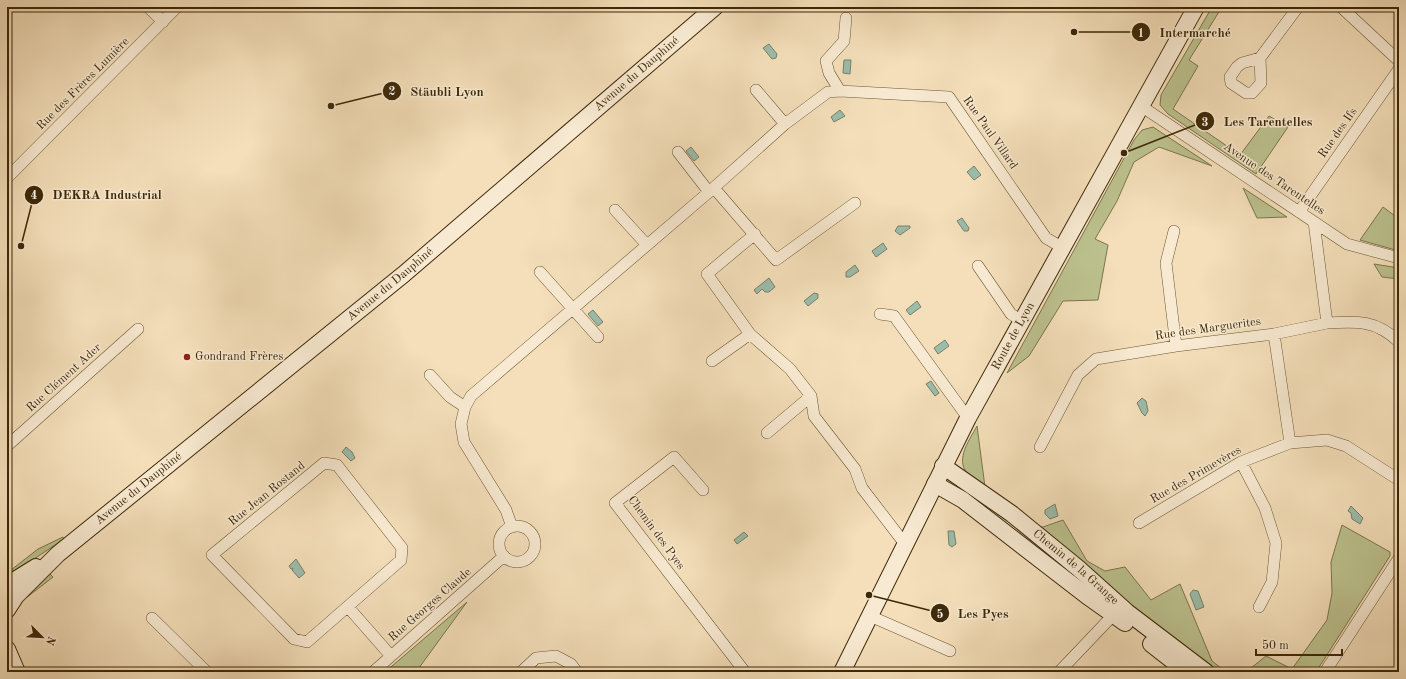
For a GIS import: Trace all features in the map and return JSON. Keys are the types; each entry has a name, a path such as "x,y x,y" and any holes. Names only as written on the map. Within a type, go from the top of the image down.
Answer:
{"street":[{"path":"148,7 163,22"},
{"name":"Rue des Frères Lumière","path":"7,178 177,7"},
{"name":"Avenue du Dauphiné","path":"7,610 16,596 58,554 404,274 715,7"},
{"name":"Route de Lyon","path":"842,672 968,418 1196,7"},
{"path":"1260,58 1298,7"},
{"path":"1341,7 1399,61"},
{"path":"840,91 829,73 826,61 844,41 846,18"},
{"name":"Rue des Ifs","path":"1299,212 1399,69"},
{"path":"756,90 784,124"},
{"name":"Rue Paul Villard","path":"465,407 471,396 712,190 784,124 828,92 840,91 949,97 1046,238 1063,248"},
{"name":"Avenue des Tarentelles","path":"1141,106 1347,244 1387,257 1399,258"},
{"path":"678,152 776,260 855,203"},
{"path":"615,210 647,245"},
{"path":"1314,222 1327,323"},
{"path":"1174,231 1166,263 1176,346"},
{"path":"754,234 707,274 750,334 790,369 811,396 814,416 855,469 862,488 905,544"},
{"path":"978,266 1011,314 1022,321"},
{"path":"540,272 598,337"},
{"path":"880,314 894,316 968,418"},
{"name":"Rue des Marguerites","path":"1040,447 1078,375 1096,359 1176,346 1274,334 1327,323 1354,321 1378,326 1399,342"},
{"name":"Rue Clément Ader","path":"7,446 138,329"},
{"path":"712,361 750,334"},
{"path":"1274,334 1290,443"},
{"path":"430,375 450,397 465,407 462,424 464,442 506,510 512,527"},
{"path":"767,434 811,396"},
{"name":"Rue des Primevères","path":"1139,523 1241,462 1290,443 1327,440 1346,446 1399,480"},
{"name":"Chemin des Pyes","path":"703,490 674,457 615,503 745,672"},
{"path":"1241,462 1265,508 1276,543 1272,582 1259,607"},
{"name":"Rue Jean Rostand","path":"324,463 337,465 402,548 401,560 348,607 307,642 294,639 212,555 324,463"},
{"name":"Chemin de la Grange","path":"943,466 1012,514 1078,568 1118,611 1187,672"},
{"name":"Chemin de la Grange","path":"934,484 964,500 1087,596 1118,611 1206,672"},
{"path":"512,527 524,527 530,531 534,538 535,546 532,554 519,562 511,561 504,556 500,549 499,542 502,534 512,527"},
{"name":"Avenue du Dauphiné","path":"7,585 58,554"},
{"name":"Rue Georges Claude","path":"373,672 504,556"},
{"path":"1324,672 1399,558"},
{"path":"348,607 391,656"},
{"path":"1059,672 1118,611"},
{"path":"870,616 950,651"},
{"path":"152,618 208,672"},
{"path":"7,649 17,672"},
{"path":"521,672 536,658 556,656 570,664 577,672"}],"green space":[{"path":"1212,7 1222,7 1189,60 1198,66 1173,109 1240,155 1269,116 1288,127 1256,174 1168,114 1160,105 1161,95"},
{"path":"1153,127 1212,166 1159,147 1134,162 1117,201 1095,239 1108,245 1098,300 1063,301 1029,356 1007,373 1134,140 1142,130"},
{"path":"1243,188 1287,217 1257,218"},
{"path":"1383,207 1399,219 1399,251 1360,240"},
{"path":"1374,264 1399,268 1399,279 1382,277"},
{"path":"977,426 985,487 967,473 963,462 965,449"},
{"path":"1063,520 1087,561 1105,571 1125,567 1151,600 1180,584 1212,661 1226,672 1215,672 1134,610 1035,526 1043,527"},
{"path":"1342,525 1390,552 1390,556 1316,672 1246,672 1266,656 1292,669 1327,620 1332,593 1331,562"},
{"path":"63,537 64,539 13,573 11,570 38,549"},
{"path":"49,573 53,577 26,598 24,595"},
{"path":"467,602 416,672 385,672"}],"shaded area":[{"path":"769,44 777,54 776,58 772,59 763,48"},
{"path":"844,60 851,60 850,74 843,73"},
{"path":"840,110 845,116 834,122 831,117"},
{"path":"691,147 699,157 694,161 686,151"},
{"path":"974,166 981,175 974,180 967,172"},
{"path":"962,218 969,228 968,231 964,231 957,221"},
{"path":"898,226 910,226 910,228 900,235 895,231"},
{"path":"883,243 887,249 876,257 872,251"},
{"path":"855,265 859,271 850,277 846,277 846,272"},
{"path":"769,278 775,287 769,292 765,292 762,289 757,294 754,290"},
{"path":"814,293 818,294 818,298 808,306 804,301"},
{"path":"917,301 921,307 910,315 906,310"},
{"path":"593,310 603,322 598,326 588,314"},
{"path":"945,340 949,346 938,354 934,348"},
{"path":"931,381 939,393 935,396 926,384"},
{"path":"1142,398 1146,401 1148,411 1145,416 1137,403"},
{"path":"346,447 352,452 355,458 351,461 342,452"},
{"path":"1055,504 1058,516 1050,519 1045,514 1045,510"},
{"path":"1351,506 1363,518 1360,524 1352,519 1351,513 1348,511"},
{"path":"948,531 954,531 956,544 952,547 949,545"},
{"path":"744,532 748,536 737,544 734,540"},
{"path":"296,559 305,573 299,578 292,570 293,568 291,569 289,566"},
{"path":"1193,590 1198,591 1204,607 1196,610 1190,594"}],"place":[{"name":"Intermarché","path":"1074,32"},
{"name":"Stäubli Lyon","path":"331,106"},
{"name":"Les Tarentelles","path":"1124,153"},
{"name":"DEKRA Industrial","path":"21,246"},
{"name":"Gondrand Frères","path":"187,357"},
{"name":"Les Pyes","path":"869,595"}]}
